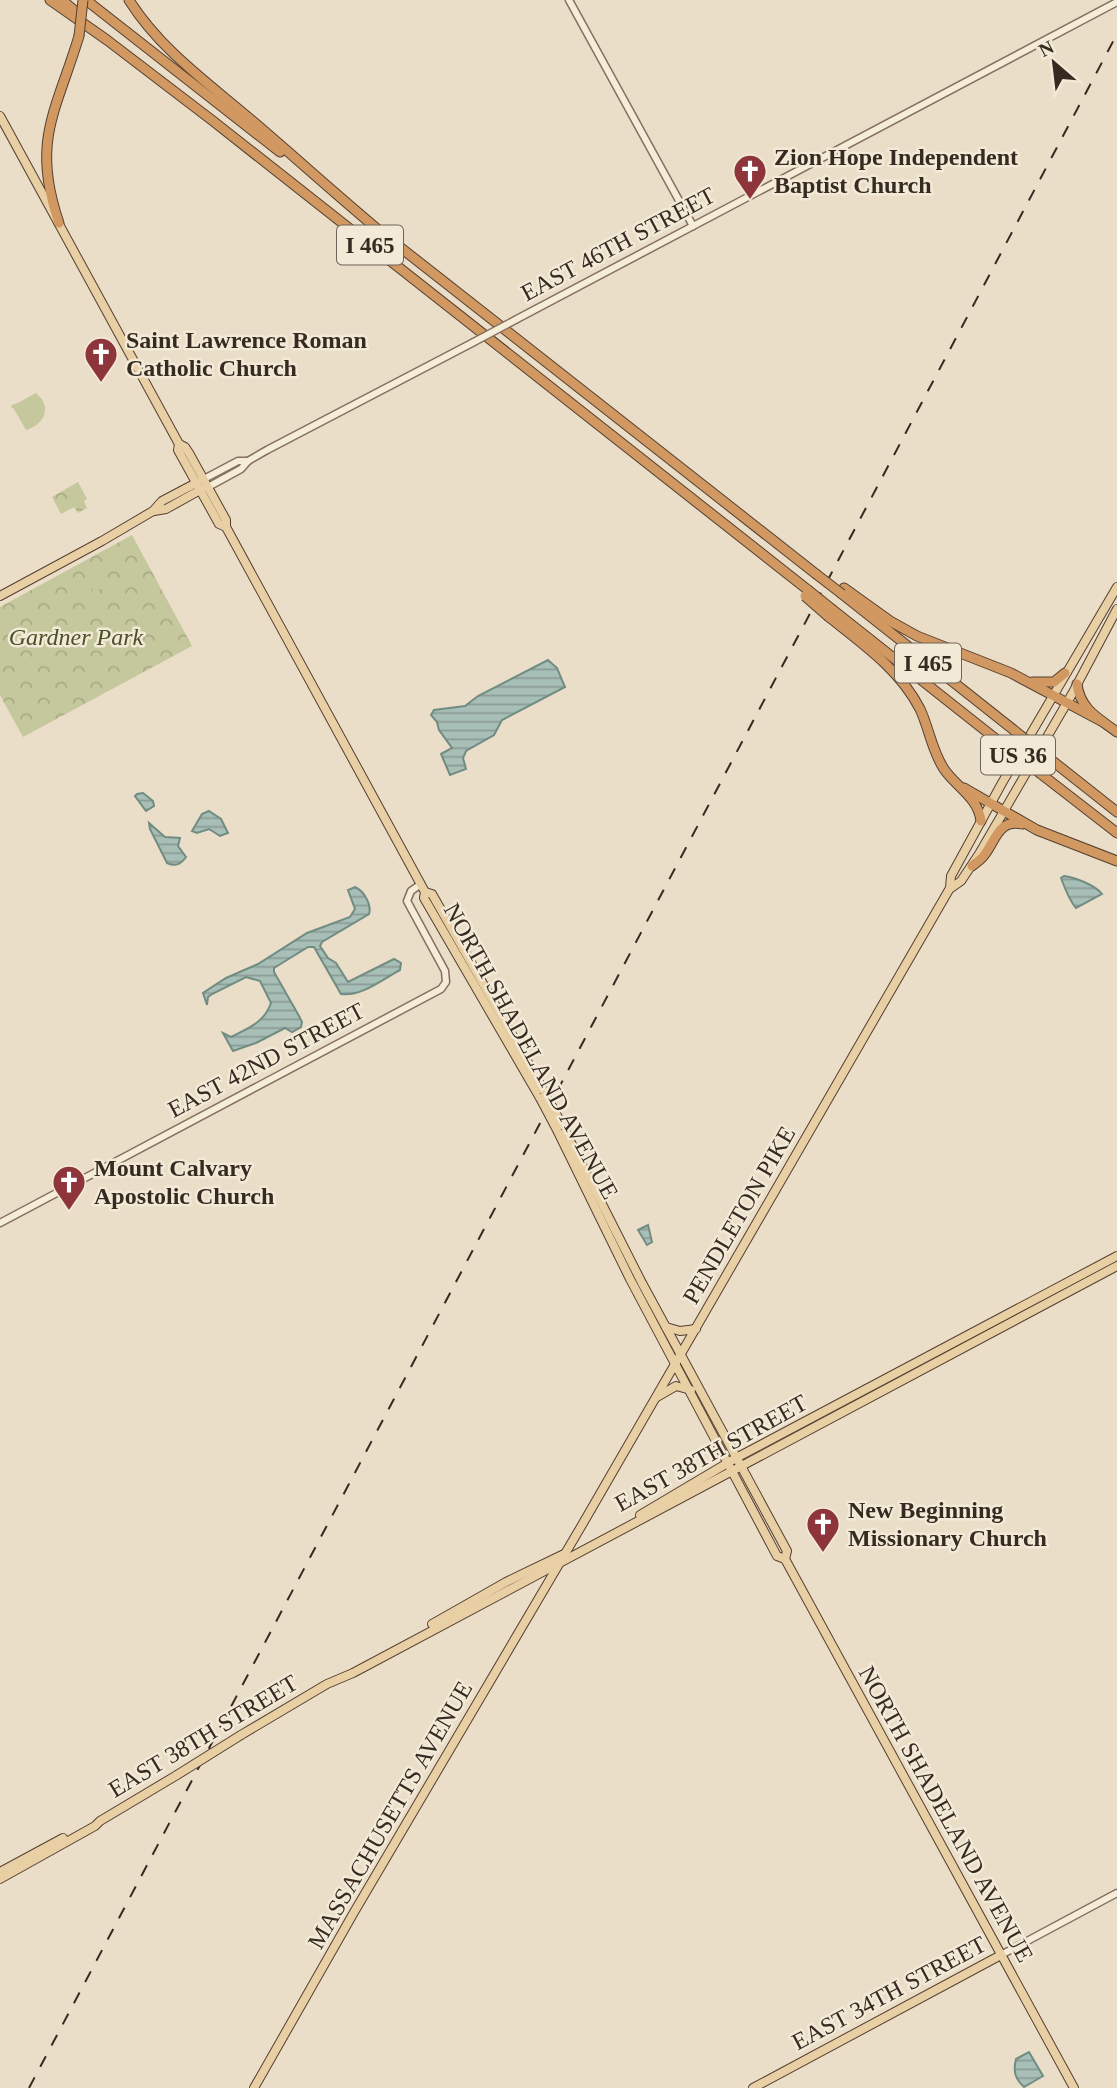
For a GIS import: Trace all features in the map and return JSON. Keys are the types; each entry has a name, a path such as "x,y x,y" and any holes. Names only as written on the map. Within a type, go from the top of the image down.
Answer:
{"highway":[{"path":"50,0 107,40"},
{"name":"I 465","path":"62,0 107,40 779,569 831,613 1117,833"},
{"path":"59,223 47,173 46,145 50,120 79,36 85,0"},
{"name":"I 465","path":"85,0 318,180 762,531 843,591 1117,812"},
{"path":"129,0 146,25 174,55 318,180"},
{"path":"35,179 47,173"},
{"path":"843,591 917,636 1030,682 1103,722"},
{"path":"831,613 901,680 920,710 939,762 977,806 981,821"},
{"path":"1030,682 1054,682 1065,673"},
{"path":"1077,684 1084,706 1117,732"},
{"path":"958,785 991,803"},
{"name":"US 36","path":"991,803 1068,844 1117,861"},
{"path":"972,866 984,858 1005,825 1017,823 1030,826"}],"main road":[{"name":"NORTH SHADELAND AVENUE","path":"0,116 179,443 187,449 202,485 226,520 226,527 423,888 424,898 542,1094 787,1551 785,1559"},
{"name":"EAST 46TH STREET","path":"0,596 153,511 162,501 202,485"},
{"name":"PENDLETON PIKE","path":"951,888 951,876 981,821 1117,587"},
{"name":"PENDLETON PIKE","path":"564,1557 951,888 961,881 972,866 1066,704 1117,609"},
{"name":"NORTH SHADELAND AVENUE","path":"560,1129 630,1279 777,1556 785,1559 1074,2088"},
{"name":"EAST 38TH STREET","path":"738,1462 1117,1256"},
{"name":"EAST 38TH STREET","path":"0,1879 95,1826 327,1684 353,1673 564,1557 614,1536 729,1466 1117,1266"},
{"path":"666,1327 680,1331 696,1329"},
{"path":"654,1399 673,1387 691,1390"},
{"name":"MASSACHUSETTS AVENUE","path":"254,2088 353,1914 564,1557"},
{"name":"EAST 38TH STREET","path":"0,1872 93,1821 100,1821"},
{"name":"EAST 34TH STREET","path":"753,2088 1001,1955"}],"street":[{"path":"569,0 693,226"},
{"name":"EAST 46TH STREET","path":"202,485 242,469 248,461 1117,2"},
{"name":"EAST 42ND STREET","path":"0,1223 441,989 446,982 445,971 407,901 411,891 423,888"},
{"name":"EAST 34TH STREET","path":"1001,1955 1117,1893"}],"green space":[{"path":"36,393 44,404 44,415 38,424 26,430 11,407"},
{"path":"78,482 87,499 84,501 87,508 78,513 74,507 61,514 52,497"},
{"name":"Gardner Park","path":"132,535 192,646 23,737 0,695 0,607"},
{"path":"95,572 104,587 94,592 86,577"},
{"path":"84,578 93,593 83,598 75,583"}],"water":[{"path":"548,660 557,668 565,687 502,720 494,735 466,751 463,758 466,769 450,775 441,754 452,748 431,715 434,710 465,706 478,696"},
{"path":"143,793 153,801 154,806 146,811 135,796"},
{"path":"209,811 221,819 228,833 220,836 209,829 197,833 192,831 202,814"},
{"path":"149,823 165,837 180,838 178,846 186,857 182,861 176,865 167,863"},
{"path":"1064,876 1084,882 1102,894 1076,908 1061,878"},
{"path":"355,887 366,899 369,914 322,942 320,946 328,958 336,963 348,982 394,959 401,963 400,970 364,990 341,994 314,947 308,947 274,968 302,1022 301,1027 292,1032 285,1028 233,1051 223,1033 231,1037 249,1028 260,1020 271,1003 260,981 246,977 212,994 208,997 207,1005 203,993 226,978 258,964 307,933 350,917 355,909 348,890"},
{"path":"648,1225 652,1242 647,1245 638,1230"},
{"path":"1029,2052 1043,2076 1024,2087 1017,2078 1015,2063 1016,2059"}],"railway":[{"path":"29,2088 1117,34"}],"place":[{"name":"Zion Hope Independent Baptist Church","path":"750,201"},
{"name":"Saint Lawrence Roman Catholic Church","path":"101,384"},
{"name":"Mount Calvary Apostolic Church","path":"69,1212"},
{"name":"New Beginning Missionary Church","path":"823,1554"}]}
